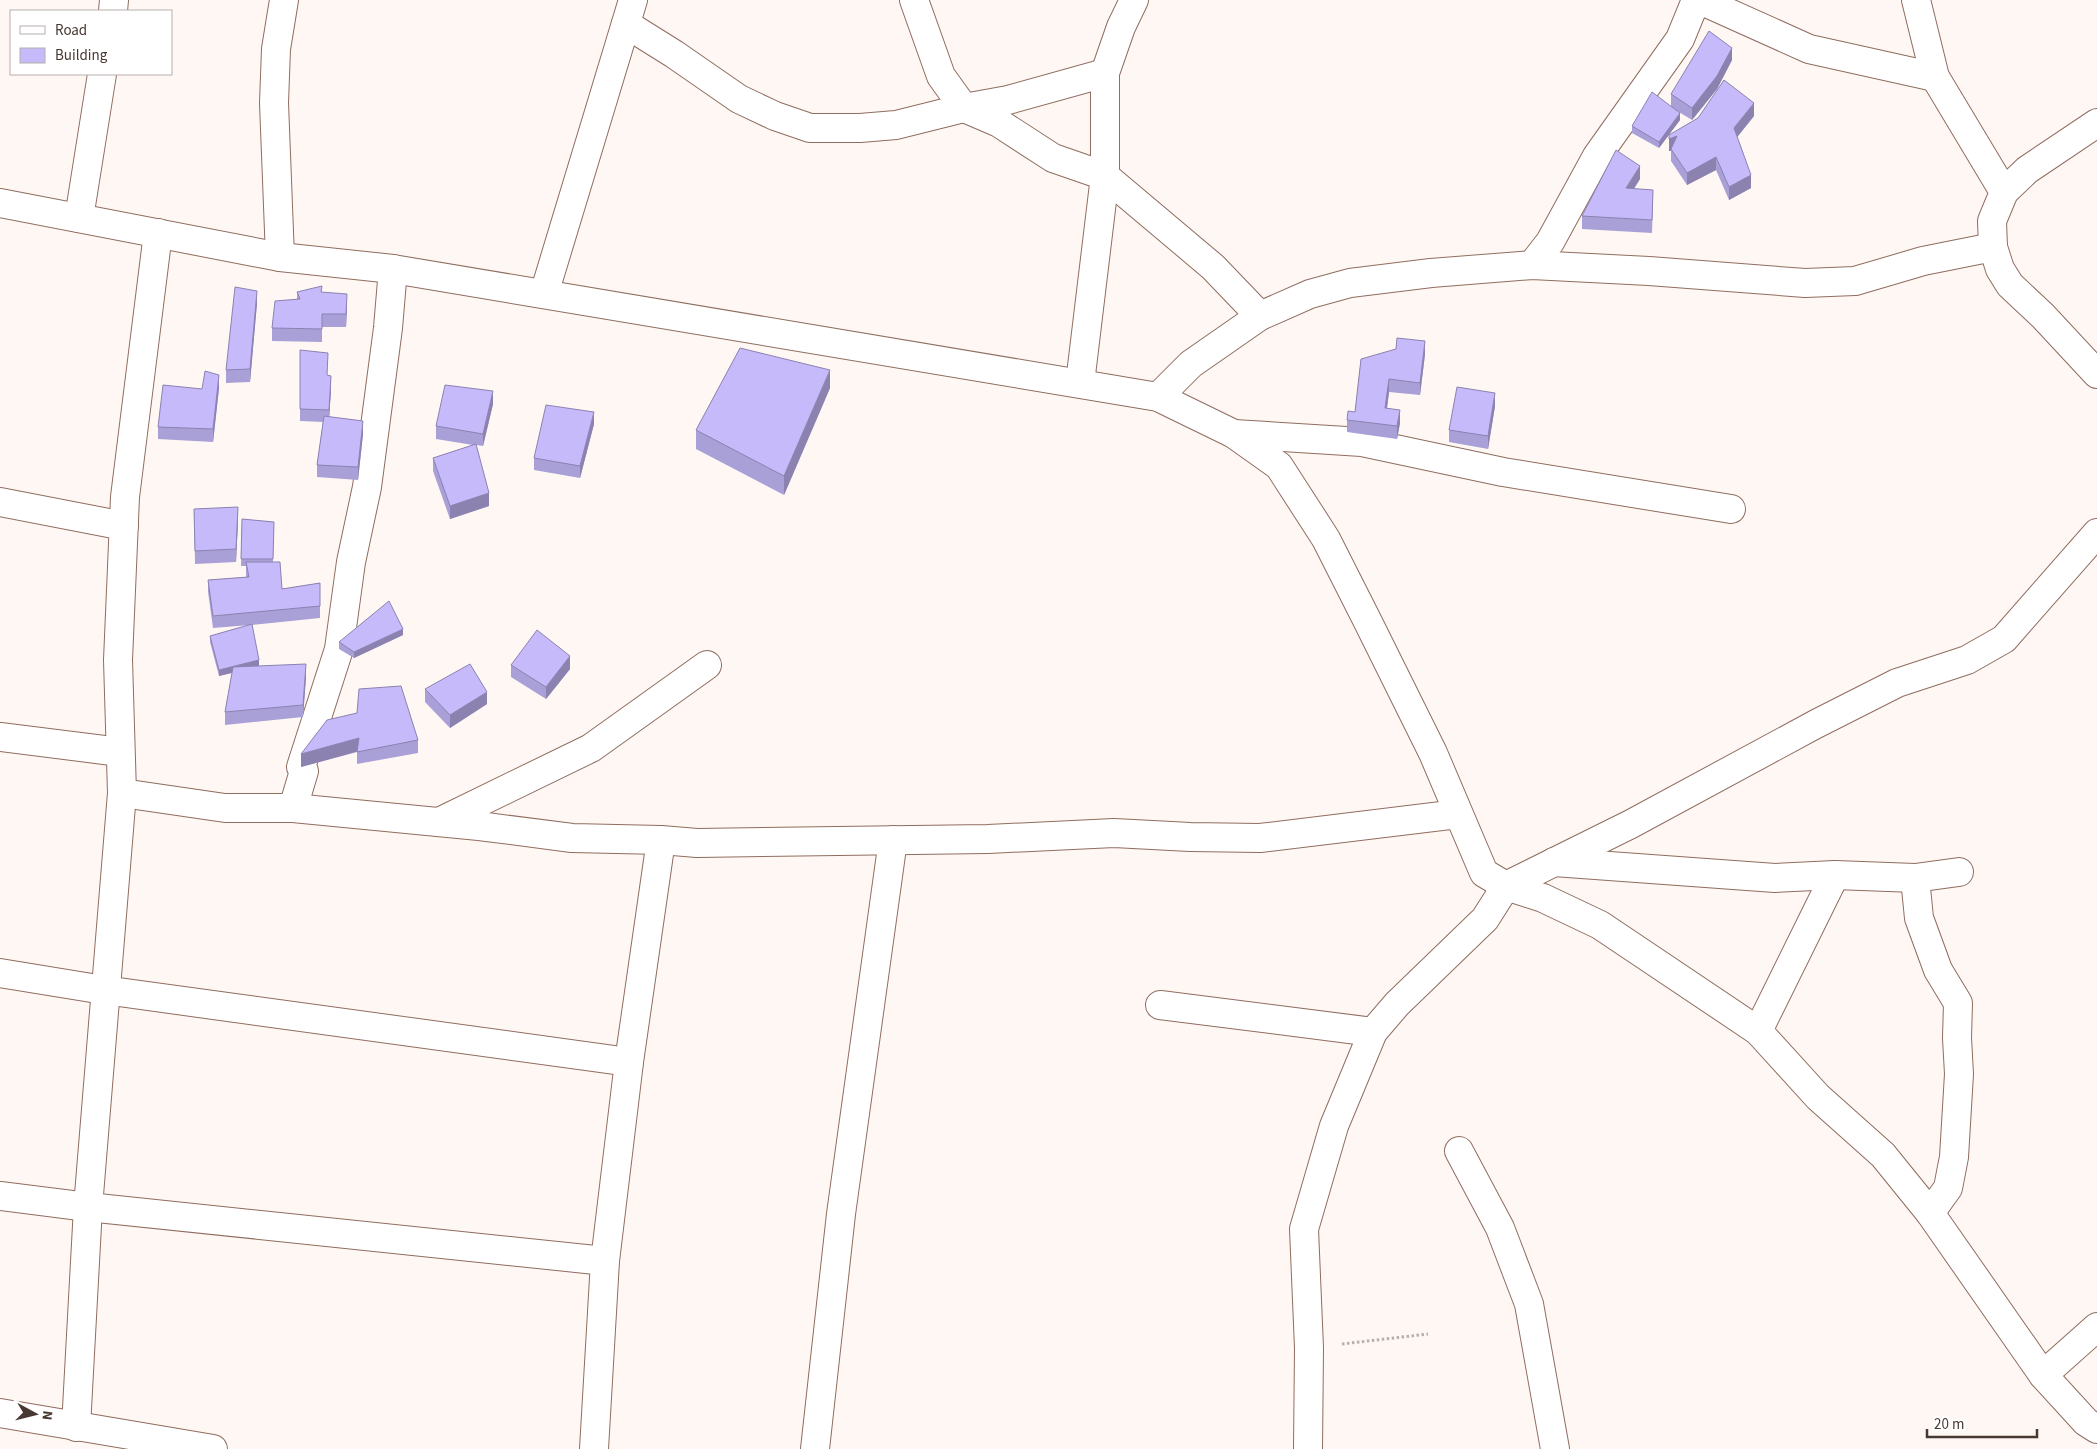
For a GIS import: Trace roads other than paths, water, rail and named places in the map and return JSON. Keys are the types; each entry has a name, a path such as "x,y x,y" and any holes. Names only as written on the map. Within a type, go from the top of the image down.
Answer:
{"street":[{"path":"280,257 274,103 276,49 284,0"},
{"path":"914,0 941,76 964,108 999,123 1053,158 1105,176 1213,267 1260,316"},
{"path":"1080,383 1105,176 1105,73 1121,27 1134,0"},
{"path":"1532,265 1550,242 1597,156 1680,39 1696,0"},
{"path":"1700,0 1810,49 1935,77"},
{"path":"1916,0 1935,77 2004,192"},
{"path":"544,294 630,12 674,54 739,99 775,116 810,128 860,128 896,125 964,108 1008,100 1105,73"},
{"path":"79,218 102,75"},
{"path":"2097,123 2027,170 2004,192 1992,222 1993,247 2000,269 2010,285 2043,316 2097,374"},
{"path":"0,203 280,257 393,269 1158,397 1234,434 1279,466 1326,539 1433,753 1484,873 1506,886 1543,898 1600,926 1758,1031 1818,1097 1883,1156 1930,1213 2043,1375 2086,1422 2097,1429"},
{"path":"76,1427 88,1208 104,990 122,793 118,660 124,526 127,487 158,233"},
{"path":"1158,397 1191,364 1260,316 1310,294 1350,284 1431,273 1532,265 1649,270 1805,283 1856,281 1922,261 1993,247"},
{"path":"293,808 304,771 301,767 340,649 351,562 367,486 388,328 393,269"},
{"path":"1234,434 1362,442 1503,472 1731,509"},
{"path":"0,502 124,526"},
{"path":"1308,1449 1310,1348 1304,1230 1334,1126 1373,1032 1397,1004 1485,919 1506,886 1631,824 1816,724 1896,684 1967,660 2004,638 2097,533"},
{"path":"439,822 591,748 708,665"},
{"path":"0,737 120,752"},
{"path":"122,793 224,808 293,808 439,822 572,838 662,840 697,843 988,839 1114,833 1260,838 1458,814"},
{"path":"594,1449 605,1261 629,1062 662,840"},
{"path":"816,1449 842,1214 893,840"},
{"path":"1553,862 1775,878 1835,875 1914,878 1959,872"},
{"path":"1758,1031 1835,875"},
{"path":"1914,878 1920,918 1938,970 1958,1003 1959,1074 1954,1158 1948,1188 1930,1213"},
{"path":"0,973 104,990 629,1062"},
{"path":"1160,1005 1373,1032"},
{"path":"1459,1151 1500,1228 1528,1304 1555,1449"},
{"path":"0,1196 88,1208 605,1261"},
{"path":"2043,1375 2097,1327"},
{"path":"0,1412 76,1427 214,1449"}]}
